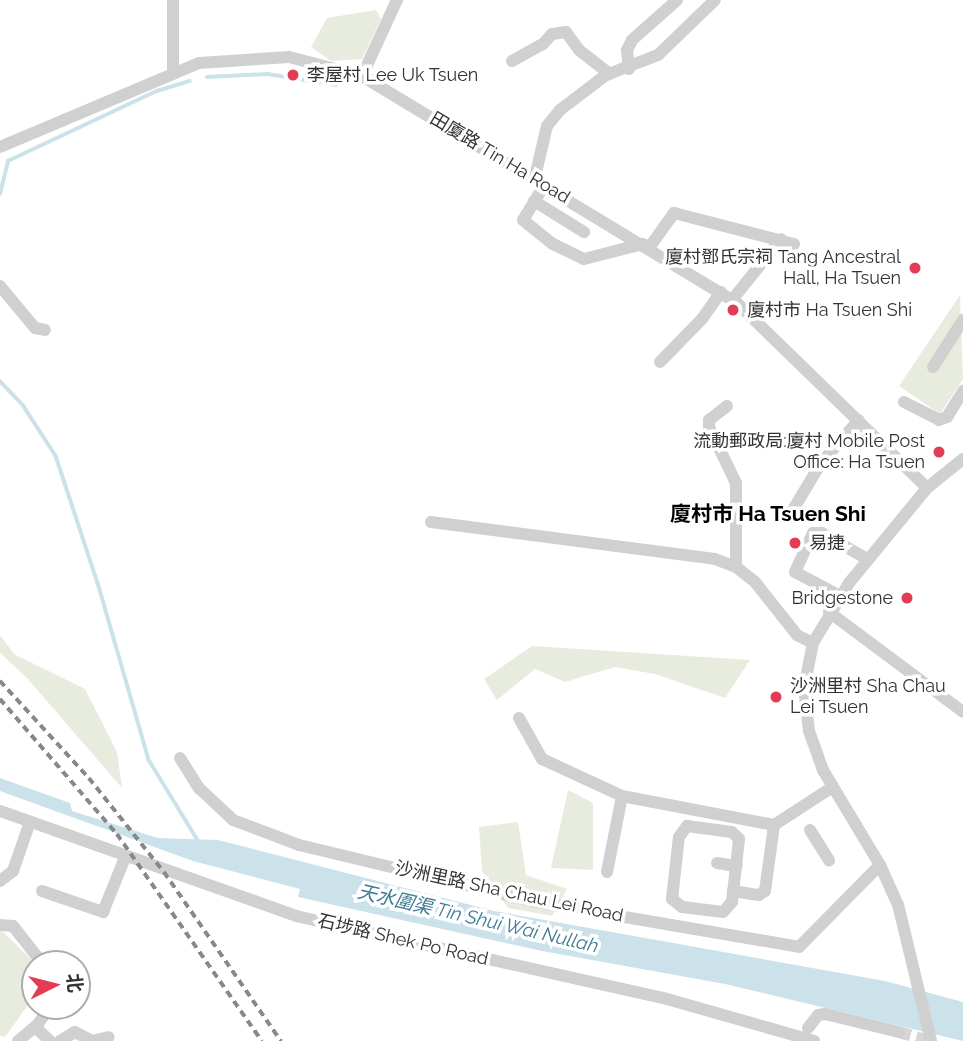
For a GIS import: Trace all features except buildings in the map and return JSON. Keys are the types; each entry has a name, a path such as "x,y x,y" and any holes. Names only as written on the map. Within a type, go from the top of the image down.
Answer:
{"street":[{"path":"173,0 173,71"},
{"path":"362,76 397,0"},
{"path":"629,69 627,50 632,40 677,0"},
{"path":"715,0 658,55 629,69 610,74 560,110 547,126 540,181 534,201 523,216 525,224 578,258 646,246 674,213 794,244"},
{"path":"512,61 543,44 552,34 566,32 579,50 610,74"},
{"name":"田廈路 Tin Ha Road","path":"0,147 173,71 231,58 289,57 362,76 727,296 928,488"},
{"path":"534,201 584,232"},
{"path":"660,362 781,239"},
{"path":"0,286 35,328 46,330"},
{"path":"933,367 963,320"},
{"path":"904,402 939,420 947,417 963,391"},
{"path":"727,406 709,420 709,427 736,483 736,567"},
{"path":"791,513 821,463 859,420"},
{"path":"931,1041 898,905 880,865 831,788 815,750 804,688 813,643 829,612 867,559 928,488 963,459"},
{"path":"431,522 715,559 736,567 755,582 797,635 813,643"},
{"path":"841,596 795,572 813,533 822,533 867,559"},
{"path":"829,612 963,712"},
{"path":"519,718 542,759 622,796 774,825 831,788"},
{"name":"沙洲里路 Sha Chau Lei Road","path":"180,758 205,795 233,820 299,845 537,902 799,947 880,865"},
{"path":"607,872 622,796"},
{"name":"石埗路 Shek Po Road","path":"0,811 296,916 667,999 770,1035 814,1041"},
{"path":"0,881 12,871 30,822"},
{"path":"691,825 732,832 740,843 733,891 731,905 720,913 673,902 680,834 691,825"},
{"path":"733,891 759,895 765,891 774,825"},
{"path":"810,830 829,860"},
{"path":"42,891 103,912 126,855"},
{"path":"717,863 737,866"},
{"path":"0,925 13,926 32,950"},
{"path":"808,1028 818,1014 825,1014 899,1032"},
{"path":"38,1020 37,1026 50,1041"},
{"path":"18,1041 41,1020"},
{"path":"60,1041 75,1032 92,1041 109,1037"}],"shaded area":[{"path":"376,10 381,19 362,59 331,61 311,47 327,18"},
{"path":"960,295 963,379 940,414 899,386"},
{"path":"0,635 14,654 85,689 117,752 122,788 27,678 0,653"},
{"path":"532,646 750,660 725,698 655,674 615,667 565,682 535,669 497,700 484,679"},
{"path":"568,790 593,803 593,870 551,868"},
{"path":"518,822 526,875 567,889 552,916 508,908 482,871 479,827"},
{"path":"0,929 22,950 21,1015 5,1037 0,1036"}],"water":[{"name":"天水圍渠 Tin Shui Wai Nullah","path":"0,778 70,803 72,811 158,838 218,840 494,911 885,981 963,1002 963,1041 725,984 542,951 298,897 300,889 193,861 0,791"}],"waterway":[{"path":"207,77 268,74 336,85"},
{"path":"0,194 8,161 157,91 190,81"},
{"path":"0,381 23,405 56,456 98,583 149,760 199,842"}],"tunnel":[{"path":"899,1032 928,1041"}],"railway":[{"path":"0,681 89,778 164,872 281,1041"},
{"path":"0,699 117,834 262,1041"}],"place":[{"name":"李屋村 Lee Uk Tsuen","path":"293,75"},
{"name":"廈村鄧氏宗祠 Tang Ancestral Hall, Ha Tsuen","path":"915,268"},
{"name":"廈村市 Ha Tsuen Shi","path":"733,310"},
{"name":"流動郵政局:廈村 Mobile Post Office: Ha Tsuen","path":"939,452"},
{"name":"易捷","path":"795,543"},
{"name":"Bridgestone","path":"907,598"},
{"name":"沙洲里村 Sha Chau Lei Tsuen","path":"776,697"}],"district":[{"name":"廈村市 Ha Tsuen Shi","path":"768,514"}]}
